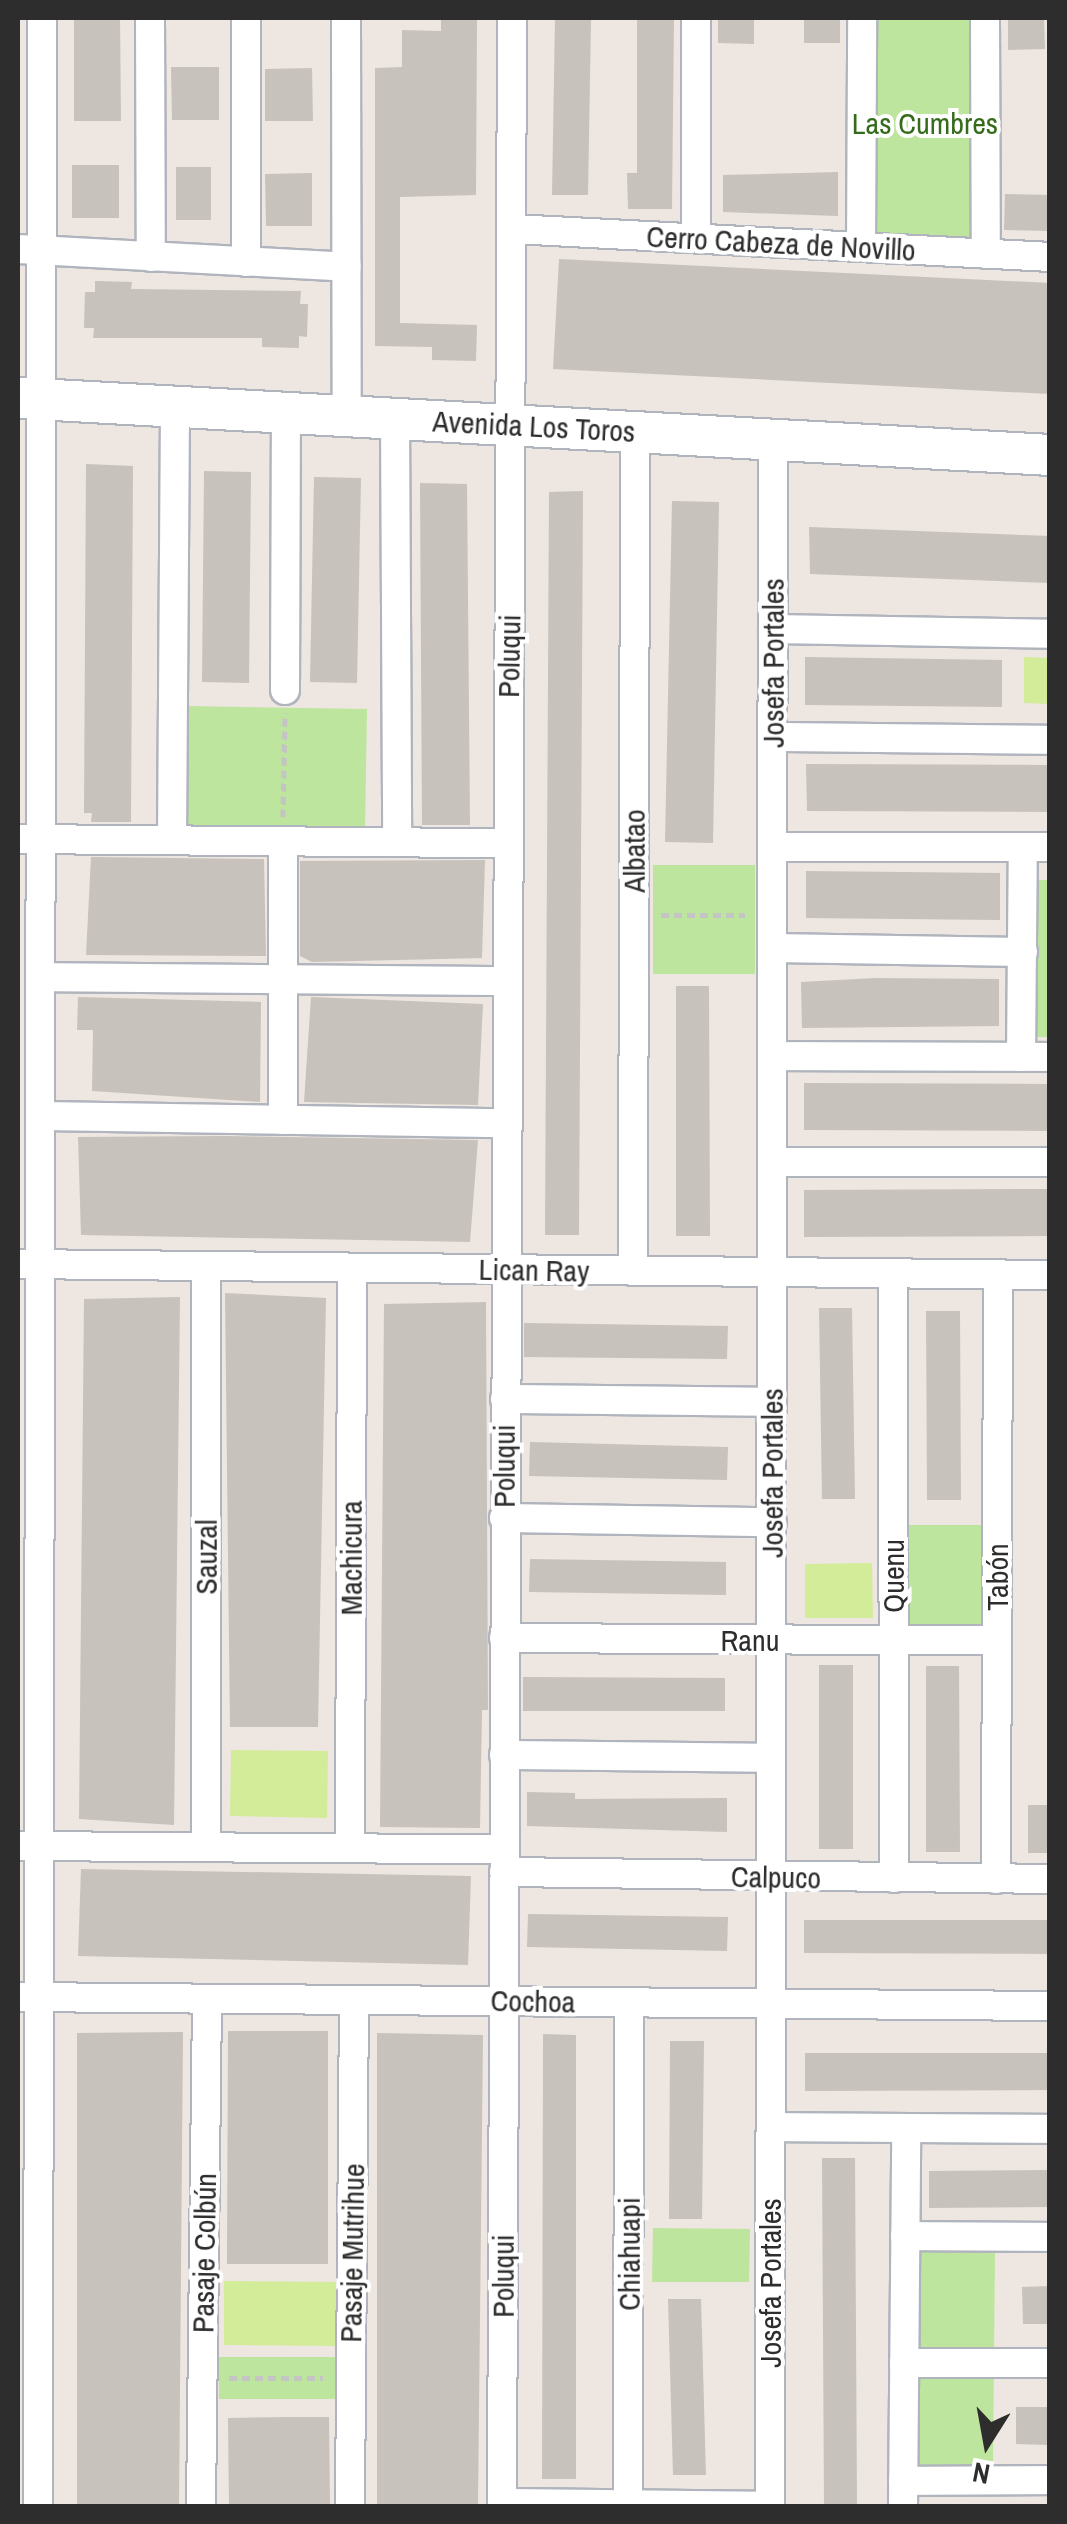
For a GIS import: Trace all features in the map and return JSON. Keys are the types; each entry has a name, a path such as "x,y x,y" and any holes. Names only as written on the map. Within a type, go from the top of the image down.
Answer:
{"main road":[{"name":"Avenida Los Toros","path":"30,398 1050,454"}],"street":[{"path":"38,2506 28,1997 28,1421 29,1264 40,1116 41,977 30,839 30,250 42,18"},
{"path":"150,18 151,256"},
{"path":"246,18 246,262"},
{"path":"346,18 347,416"},
{"name":"Poluqui","path":"502,2505 512,18"},
{"path":"696,18 696,238"},
{"path":"862,18 862,247"},
{"path":"985,18 986,254"},
{"name":"Cerro Cabeza de Novillo","path":"513,229 1050,257"},
{"path":"30,250 347,267"},
{"path":"172,840 175,406"},
{"path":"285,690 286,412"},
{"path":"395,419 397,842"},
{"name":"Albatao","path":"634,1271 635,432"},
{"name":"Josefa Portales","path":"770,2506 773,439"},
{"path":"773,630 1050,634"},
{"path":"773,738 1050,740"},
{"path":"30,839 506,843"},
{"path":"282,841 283,1120"},
{"path":"772,847 1036,847 1022,952 1036,1057 772,1056"},
{"path":"772,948 1022,952"},
{"path":"41,977 506,981"},
{"path":"40,1116 505,1123"},
{"path":"772,1162 1050,1162"},
{"name":"Lican Ray","path":"29,1264 1050,1275"},
{"name":"Sauzal","path":"206,1266 206,1847"},
{"name":"Machicura","path":"350,1848 352,1268"},
{"name":"Quenu","path":"893,1274 894,1878"},
{"name":"Tabón","path":"996,1878 998,1274"},
{"path":"505,1400 772,1402"},
{"path":"504,1518 772,1522"},
{"name":"Ranu","path":"504,1638 997,1641"},
{"path":"504,1755 771,1758"},
{"name":"Calpuco","path":"28,1846 350,1848 771,1877 1050,1879"},
{"name":"Cochoa","path":"28,1997 1050,2006"},
{"name":"Pasaje Colbún","path":"201,2506 208,1999"},
{"name":"Pasaje Mutrihue","path":"350,2506 354,2000"},
{"name":"Chiahuapi","path":"628,2505 629,2002"},
{"path":"771,2127 1050,2129"},
{"path":"906,2128 903,2494 1050,2480"},
{"path":"904,2236 1050,2237"},
{"path":"904,2363 1050,2364"},
{"path":"502,2505 770,2506"}],"path":[{"path":"282,841 285,690"},
{"path":"634,915 773,915"},
{"path":"202,2378 351,2378"}],"green space":[{"name":"Las Cumbres","path":"874,18 976,18 977,233 967,241 880,236 874,229"},
{"path":"1024,657 1049,658 1049,704 1024,703"},
{"path":"186,706 367,709 365,829 184,826"},
{"path":"653,865 755,865 755,974 653,974"},
{"path":"1026,880 1049,880 1049,1037 1025,1037"},
{"path":"907,1525 986,1525 986,1631 907,1631"},
{"path":"872,1563 873,1618 805,1618 805,1564"},
{"path":"231,1750 328,1751 327,1818 230,1816"},
{"path":"653,2228 750,2229 749,2282 652,2282"},
{"path":"920,2250 995,2250 993,2467 918,2467"},
{"path":"224,2281 337,2282 336,2346 224,2345"},
{"path":"219,2357 342,2357 341,2399 219,2399"}],"building":[{"path":"74,18 120,18 121,121 74,121"},
{"path":"555,18 591,18 588,195 552,195"},
{"path":"637,18 674,18 672,209 628,209 627,173 637,173"},
{"path":"718,18 754,18 754,44 718,43"},
{"path":"804,18 840,18 840,43 804,43"},
{"path":"1008,18 1044,18 1045,49 1008,50"},
{"path":"441,20 477,20 476,195 400,197 400,323 477,325 476,361 432,360 432,347 375,346 375,68 402,67 402,30 441,31"},
{"path":"171,67 219,67 219,120 172,120"},
{"path":"312,68 313,121 265,121 265,69"},
{"path":"72,165 119,165 119,218 72,218"},
{"path":"176,167 211,167 211,220 176,220"},
{"path":"838,172 838,216 723,212 723,175"},
{"path":"312,173 312,226 266,226 265,174"},
{"path":"1005,194 1049,195 1049,231 1004,230"},
{"path":"559,259 1050,283 1050,394 553,369"},
{"path":"95,281 132,282 131,289 301,291 300,304 308,304 307,337 299,336 299,348 262,347 262,338 93,338 94,328 84,328 85,292 95,292"},
{"path":"86,464 133,466 131,822 91,822 92,813 84,813"},
{"path":"204,471 251,472 249,683 202,682"},
{"path":"314,477 361,478 357,683 310,682"},
{"path":"420,483 467,484 470,825 422,825"},
{"path":"583,491 579,1235 545,1235 549,492"},
{"path":"672,501 719,502 713,843 665,842"},
{"path":"809,527 1050,536 1050,583 810,574"},
{"path":"805,657 1002,660 1002,707 805,705"},
{"path":"806,764 1050,765 1050,812 807,811"},
{"path":"91,857 264,859 266,956 86,955"},
{"path":"485,860 482,958 312,962 300,956 300,861"},
{"path":"806,871 1000,873 1000,920 806,918"},
{"path":"999,979 999,1026 802,1028 801,982"},
{"path":"676,986 709,986 710,1236 676,1236"},
{"path":"78,997 261,1002 260,1102 92,1091 93,1030 77,1030"},
{"path":"311,997 483,1004 478,1105 304,1102"},
{"path":"804,1083 1050,1084 1050,1131 804,1130"},
{"path":"78,1137 478,1140 470,1242 81,1235"},
{"path":"1050,1189 1050,1236 804,1237 804,1190"},
{"path":"225,1293 326,1298 318,1727 230,1727"},
{"path":"180,1297 174,1825 79,1819 84,1299"},
{"path":"486,1302 488,1710 482,1710 480,1828 380,1827 384,1304"},
{"path":"819,1308 852,1308 855,1499 822,1499"},
{"path":"926,1311 960,1311 961,1500 927,1500"},
{"path":"524,1323 728,1326 727,1359 524,1357"},
{"path":"530,1442 728,1447 727,1480 529,1476"},
{"path":"530,1559 726,1562 726,1595 529,1592"},
{"path":"819,1665 853,1665 853,1849 819,1849"},
{"path":"926,1666 959,1666 960,1852 926,1852"},
{"path":"523,1677 725,1678 725,1711 523,1711"},
{"path":"527,1792 575,1793 575,1799 727,1798 727,1832 527,1826"},
{"path":"1028,1805 1050,1805 1050,1853 1028,1853"},
{"path":"81,1869 471,1876 468,1965 78,1956"},
{"path":"528,1914 728,1917 727,1951 527,1947"},
{"path":"804,1920 1050,1920 1050,1954 804,1953"},
{"path":"228,2031 328,2031 328,2264 227,2264"},
{"path":"183,2032 179,2506 77,2506 77,2033"},
{"path":"377,2033 483,2035 478,2506 377,2506"},
{"path":"543,2034 576,2035 576,2479 542,2479"},
{"path":"670,2041 704,2041 702,2219 669,2219"},
{"path":"805,2053 1050,2053 1050,2090 805,2091"},
{"path":"822,2158 855,2158 857,2506 824,2506"},
{"path":"1050,2170 1050,2207 929,2208 929,2171"},
{"path":"1050,2286 1050,2324 1023,2324 1022,2287"},
{"path":"668,2299 701,2299 706,2475 673,2475"},
{"path":"1016,2407 1050,2407 1050,2445 1016,2444"},
{"path":"329,2417 330,2506 229,2506 228,2418"}]}
